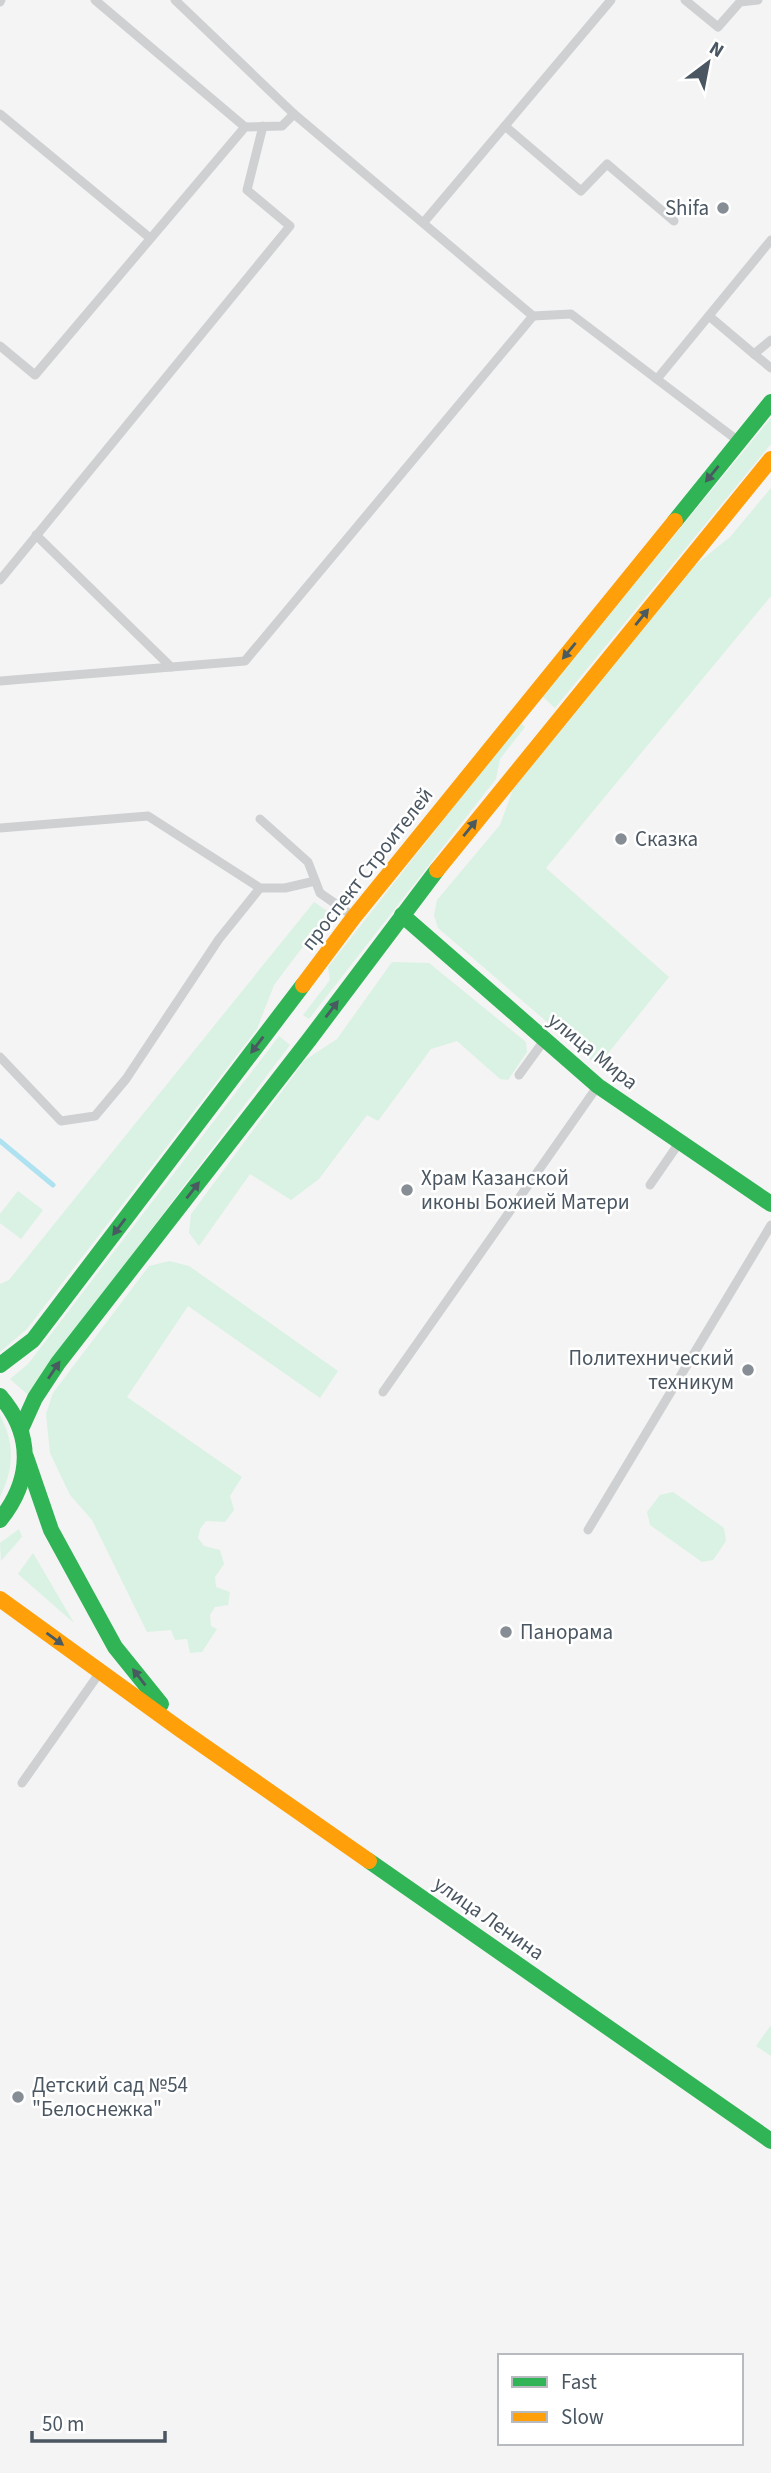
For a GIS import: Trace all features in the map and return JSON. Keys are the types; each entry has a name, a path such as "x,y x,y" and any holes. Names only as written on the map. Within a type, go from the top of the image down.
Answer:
{"street":[{"name":"проспект Строителей","path":"0,1365 33,1340 294,1028 402,915 540,715 738,441 771,402"},
{"name":"проспект Строителей","path":"21,1429 35,1398 58,1363 294,1028 354,917 771,459"},
{"name":"улица Мира","path":"402,915 598,1086 771,1204"},
{"path":"0,1396 21,1429 26,1457 22,1483 9,1512 0,1520"},
{"name":"улица Ленина","path":"26,1457 51,1530 115,1647 181,1730"},
{"name":"улица Ленина","path":"0,1599 181,1730 771,2141"}],"lane":[{"path":"95,0 244,127 282,126 294,114"},
{"path":"175,0 294,114 533,316 571,314 738,441"},
{"path":"424,222 611,0"},
{"path":"685,0 718,27 740,2 758,0"},
{"path":"0,114 150,238"},
{"path":"0,580 290,226 247,190 263,126"},
{"path":"505,126 581,191 607,164 674,221"},
{"path":"0,345 35,375 244,127"},
{"path":"657,379 771,240"},
{"path":"0,681 245,661 533,316"},
{"path":"709,316 771,368"},
{"path":"754,354 771,340"},
{"path":"36,536 171,667"},
{"path":"0,828 148,816 260,888 285,888 315,881"},
{"path":"260,819 308,862 320,893 354,917"},
{"path":"0,1057 61,1121 95,1116 126,1079 219,939 260,888"},
{"path":"519,1075 544,1040"},
{"path":"383,1392 598,1086"},
{"path":"650,1185 680,1142"},
{"path":"588,1530 771,1225"},
{"path":"22,1783 100,1671"}],"green space":[{"path":"771,418 771,444 555,708 542,696"},
{"path":"771,488 771,596 546,868 669,977 598,1066 438,928 434,915 437,900 500,825 513,789 689,570 730,537"},
{"path":"520,722 525,727 500,759 496,779 309,1019 303,1015 330,980 328,967"},
{"path":"314,902 329,912 274,985 257,1029 27,1329 0,1352 0,1284 9,1280"},
{"path":"392,962 429,963 526,1042 527,1052 508,1080 500,1079 457,1041 431,1049 378,1121 367,1115 319,1179 291,1200 250,1174 199,1246 189,1233 191,1214 305,1060 337,1039"},
{"path":"279,1036 290,1045 27,1394 10,1379 28,1364"},
{"path":"18,1191 43,1210 21,1239 0,1223 0,1214"},
{"path":"169,1261 189,1266 338,1371 320,1398 188,1306 127,1397 242,1477 230,1496 234,1510 225,1522 206,1521 200,1529 198,1538 204,1546 220,1550 224,1564 215,1577 216,1587 230,1592 228,1605 215,1607 210,1615 211,1626 217,1629 202,1652 190,1653 187,1639 175,1640 171,1630 147,1632 92,1520 70,1495 50,1453 46,1414 53,1393 149,1266"},
{"path":"0,1415 8,1436 11,1456 8,1476 0,1497"},
{"path":"673,1492 724,1528 726,1541 713,1560 702,1562 650,1525 647,1512 660,1495"},
{"path":"19,1529 22,1537 1,1561 0,1543"},
{"path":"33,1553 74,1623 18,1574"},
{"path":"771,2025 771,2056 756,2046"}],"waterway":[{"path":"0,1141 53,1185"}],"traffic: fast":[{"path":"675,521 771,402"},
{"path":"21,1429 35,1398 58,1363 309,1040 437,870"},
{"path":"402,915 598,1086 771,1204"},
{"path":"0,1365 33,1340 303,985"},
{"path":"0,1396 19,1426 25,1458 18,1489 0,1520"},
{"path":"26,1457 51,1530 115,1647 161,1704"},
{"path":"369,1861 771,2141"}],"traffic: slow":[{"path":"437,870 771,459"},
{"path":"303,985 354,917 675,521"},
{"path":"0,1599 369,1861"}],"place":[{"name":"Shifa","path":"723,208"},
{"name":"Сказка","path":"621,839"},
{"name":"Храм Казанской иконы Божией Матери","path":"407,1190"},
{"name":"Политехнический техникум","path":"748,1370"},
{"name":"Панорама","path":"506,1632"},
{"name":"Детский сад №54 \"Белоснежка\"","path":"18,2097"}]}
